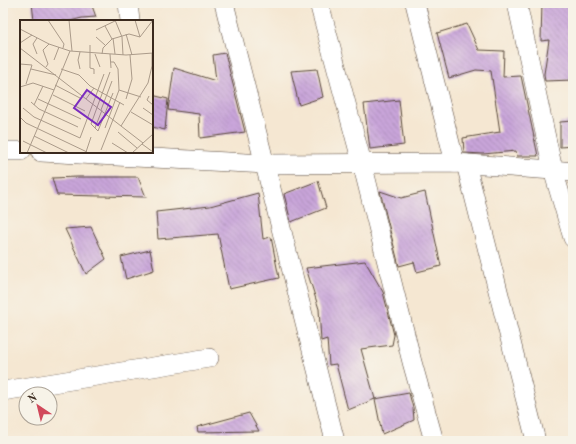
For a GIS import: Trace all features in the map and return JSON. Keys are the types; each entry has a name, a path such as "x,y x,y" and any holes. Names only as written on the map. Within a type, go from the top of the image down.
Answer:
{"street":[{"path":"128,3 130,20"},
{"path":"224,3 335,441"},
{"path":"319,3 362,163 412,362 434,441"},
{"path":"415,3 536,441"},
{"path":"517,3 553,170 573,238"},
{"path":"3,150 20,151"},
{"path":"90,153 264,164 460,164 573,172"},
{"path":"3,391 209,358"}],"building":[{"path":"32,3 91,3 96,17 74,20 34,20"},
{"path":"542,3 573,3 573,80 545,81 544,74 549,40 541,41"},
{"path":"467,24 479,50 504,51 503,77 521,76 538,156 517,156 516,151 483,154 464,153 463,138 500,132 491,71 476,70 449,78 437,33"},
{"path":"225,53 245,132 200,138 199,114 168,110 174,68 216,81 213,55"},
{"path":"317,69 323,97 299,105 291,71"},
{"path":"153,95 168,99 165,130 153,127"},
{"path":"399,100 404,145 370,149 364,104"},
{"path":"573,121 573,146 560,147 560,122"},
{"path":"138,177 146,197 57,195 52,178"},
{"path":"318,181 326,208 291,222 284,194"},
{"path":"380,191 401,198 425,192 441,266 417,272 414,262 399,266"},
{"path":"258,193 263,239 271,237 279,278 229,289 218,234 158,239 156,212 210,206"},
{"path":"91,227 106,259 86,274 65,229"},
{"path":"150,250 154,270 126,279 121,257"},
{"path":"365,261 383,292 394,335 392,345 361,349 375,399 348,410 336,364 329,365 327,339 321,341 319,309 306,268"},
{"path":"409,393 413,408 414,420 382,434 375,399"},
{"path":"249,413 259,431 198,432 197,427"}]}
